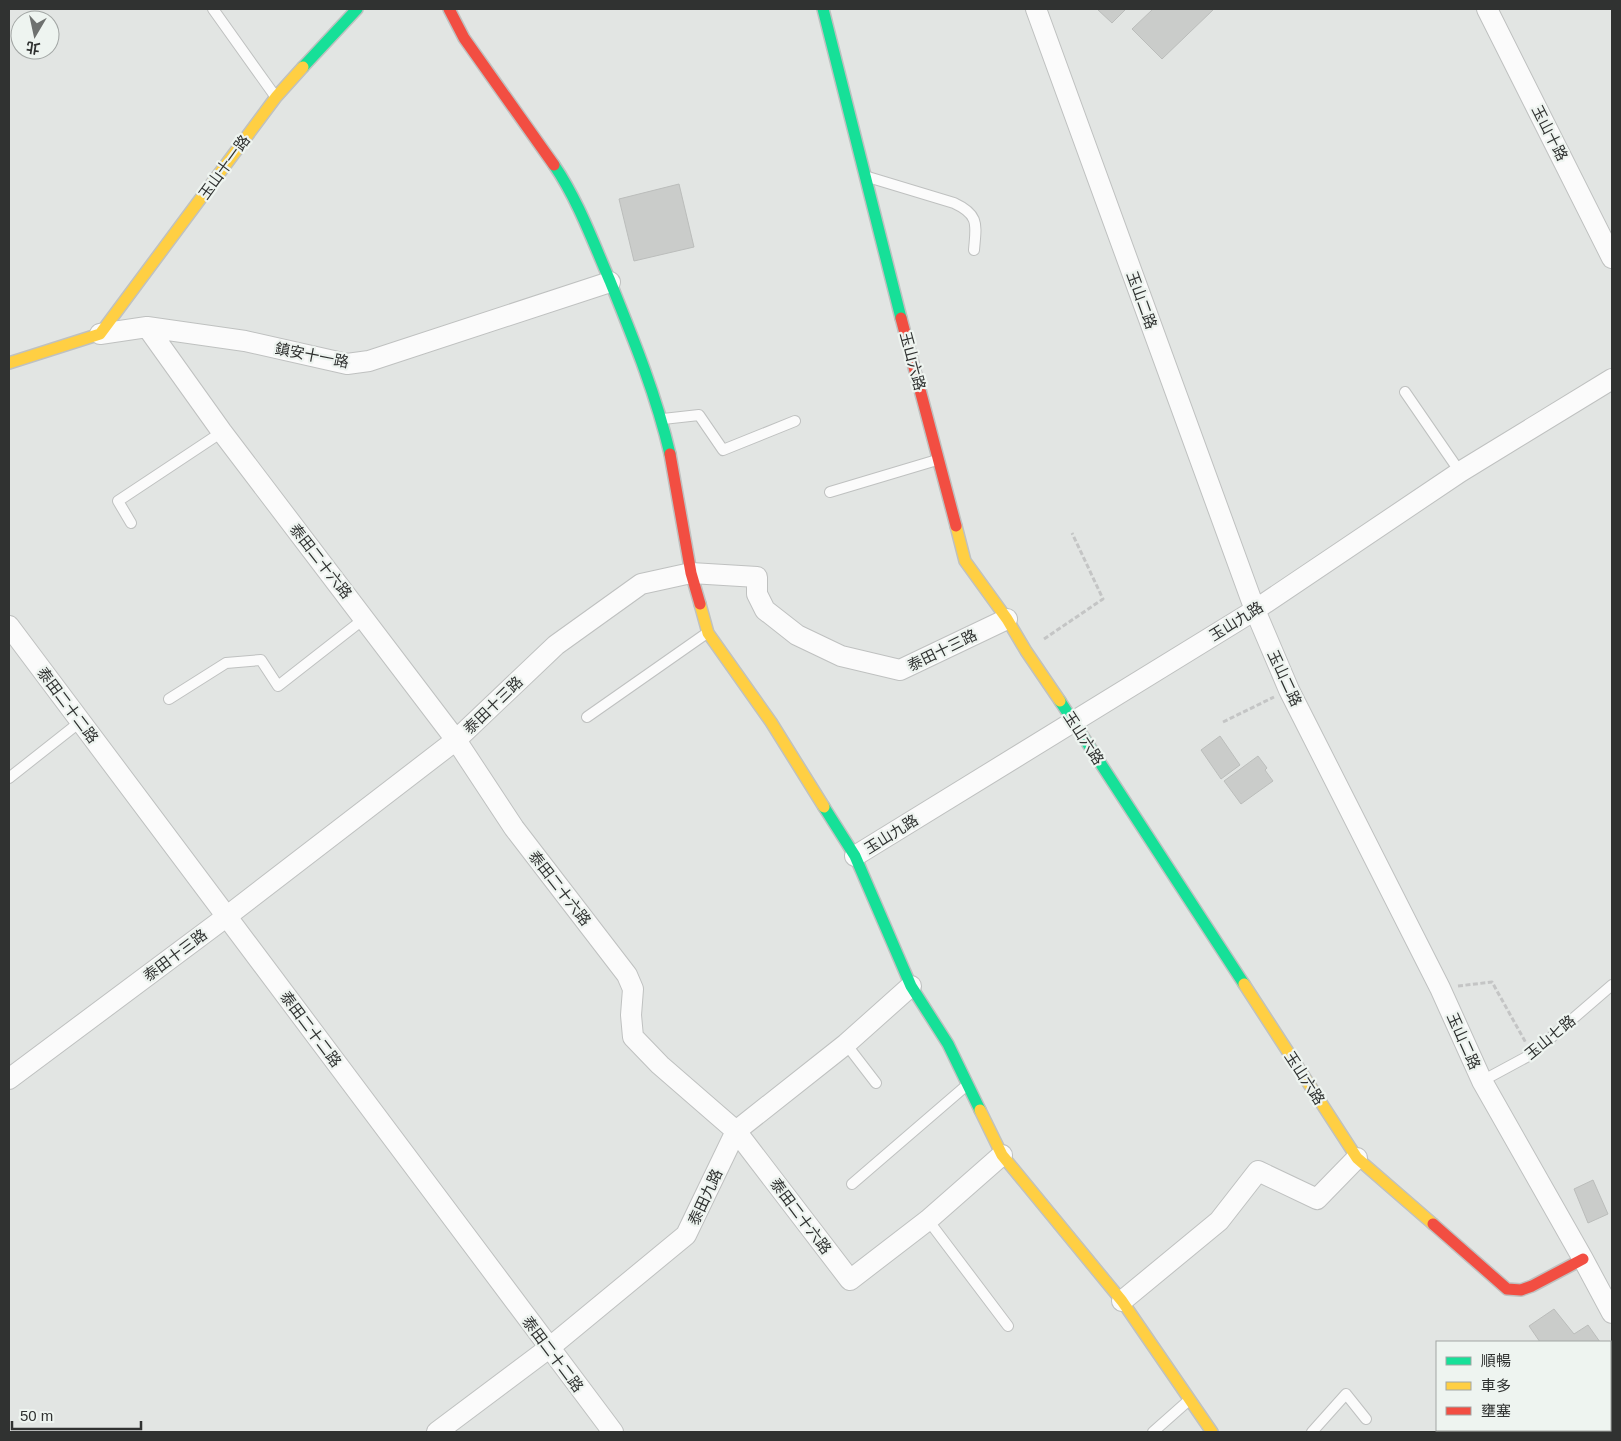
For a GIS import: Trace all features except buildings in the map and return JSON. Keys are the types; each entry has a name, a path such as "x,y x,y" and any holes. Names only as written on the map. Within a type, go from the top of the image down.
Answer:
{"street":[{"name":"玉山十一路","path":"100,334 276,97 357,9"},
{"path":"449,9 464,38 564,178 587,226 644,365 662,419 675,475 691,573 708,633 772,722 855,856 911,986 948,1044 1002,1155 1122,1301 1212,1432"},
{"name":"玉山六路","path":"823,9 864,176 965,561 1006,618 1357,1158 1507,1289 1521,1290 1532,1286 1583,1259"},
{"name":"玉山二路","path":"1036,9 1255,610 1290,690 1440,988 1482,1081 1612,1313"},
{"name":"玉山十路","path":"1487,9 1612,258"},
{"name":"鎮安十一路","path":"9,363 100,334 147,327 245,341 347,364 369,361 610,282"},
{"name":"泰田二十六路","path":"147,327 222,432 456,740 514,828 627,975 633,989 631,1015 633,1037 660,1065 736,1131 850,1280 928,1220 1002,1155"},
{"name":"玉山九路","path":"855,856 1255,610 1460,472 1612,379"},
{"name":"泰田十三路","path":"9,1079 226,917 456,740 556,645 641,584 691,573 757,577 757,594 765,610 797,635 841,656 900,670 1006,618"},
{"name":"泰田二十二路","path":"9,626 613,1432"},
{"name":"泰田九路","path":"438,1432 549,1348 686,1235 736,1131 846,1044 911,986"},
{"path":"1122,1301 1219,1221 1258,1171 1317,1199 1357,1158"}],"lane":[{"path":"213,9 276,97"},
{"path":"864,176 954,202 967,209 977,223 974,250"},
{"path":"1405,392 1460,472"},
{"path":"662,419 699,415 723,450 795,421"},
{"path":"131,523 118,501 222,432"},
{"path":"830,492 938,460"},
{"path":"169,700 226,662 261,660 278,686 365,618"},
{"path":"587,717 708,633"},
{"path":"9,778 80,722"},
{"name":"玉山七路","path":"1482,1081 1532,1054 1612,985"},
{"path":"846,1044 876,1083"},
{"path":"852,1184 969,1084"},
{"path":"928,1220 1008,1326"},
{"path":"1312,1432 1346,1394 1366,1419"},
{"path":"1153,1432 1189,1400"}],"path":[{"path":"1026,651 1103,598 1072,533"},
{"path":"1223,722 1290,690"},
{"path":"1440,988 1492,982 1532,1054"}],"traffic: fast":[{"path":"303,67 357,9"},
{"path":"823,9 901,318"},
{"path":"554,165 578,207 619,302 651,388 670,454"},
{"path":"1060,701 1244,984"},
{"path":"824,807 855,856 911,986 948,1044 980,1110"}],"traffic: slow":[{"path":"9,363 100,334 276,97 303,67"},
{"path":"956,526 965,561 1007,619 1060,701"},
{"path":"700,604 708,633 771,722 824,807"},
{"path":"1244,984 1357,1158 1433,1224"},
{"path":"980,1110 1002,1155 1122,1301 1212,1432"}],"traffic: jam":[{"path":"449,9 464,38 554,165"},
{"path":"901,318 956,526"},
{"path":"670,454 691,573 700,604"},
{"path":"1433,1224 1507,1289 1521,1290 1532,1286 1583,1259"}]}
